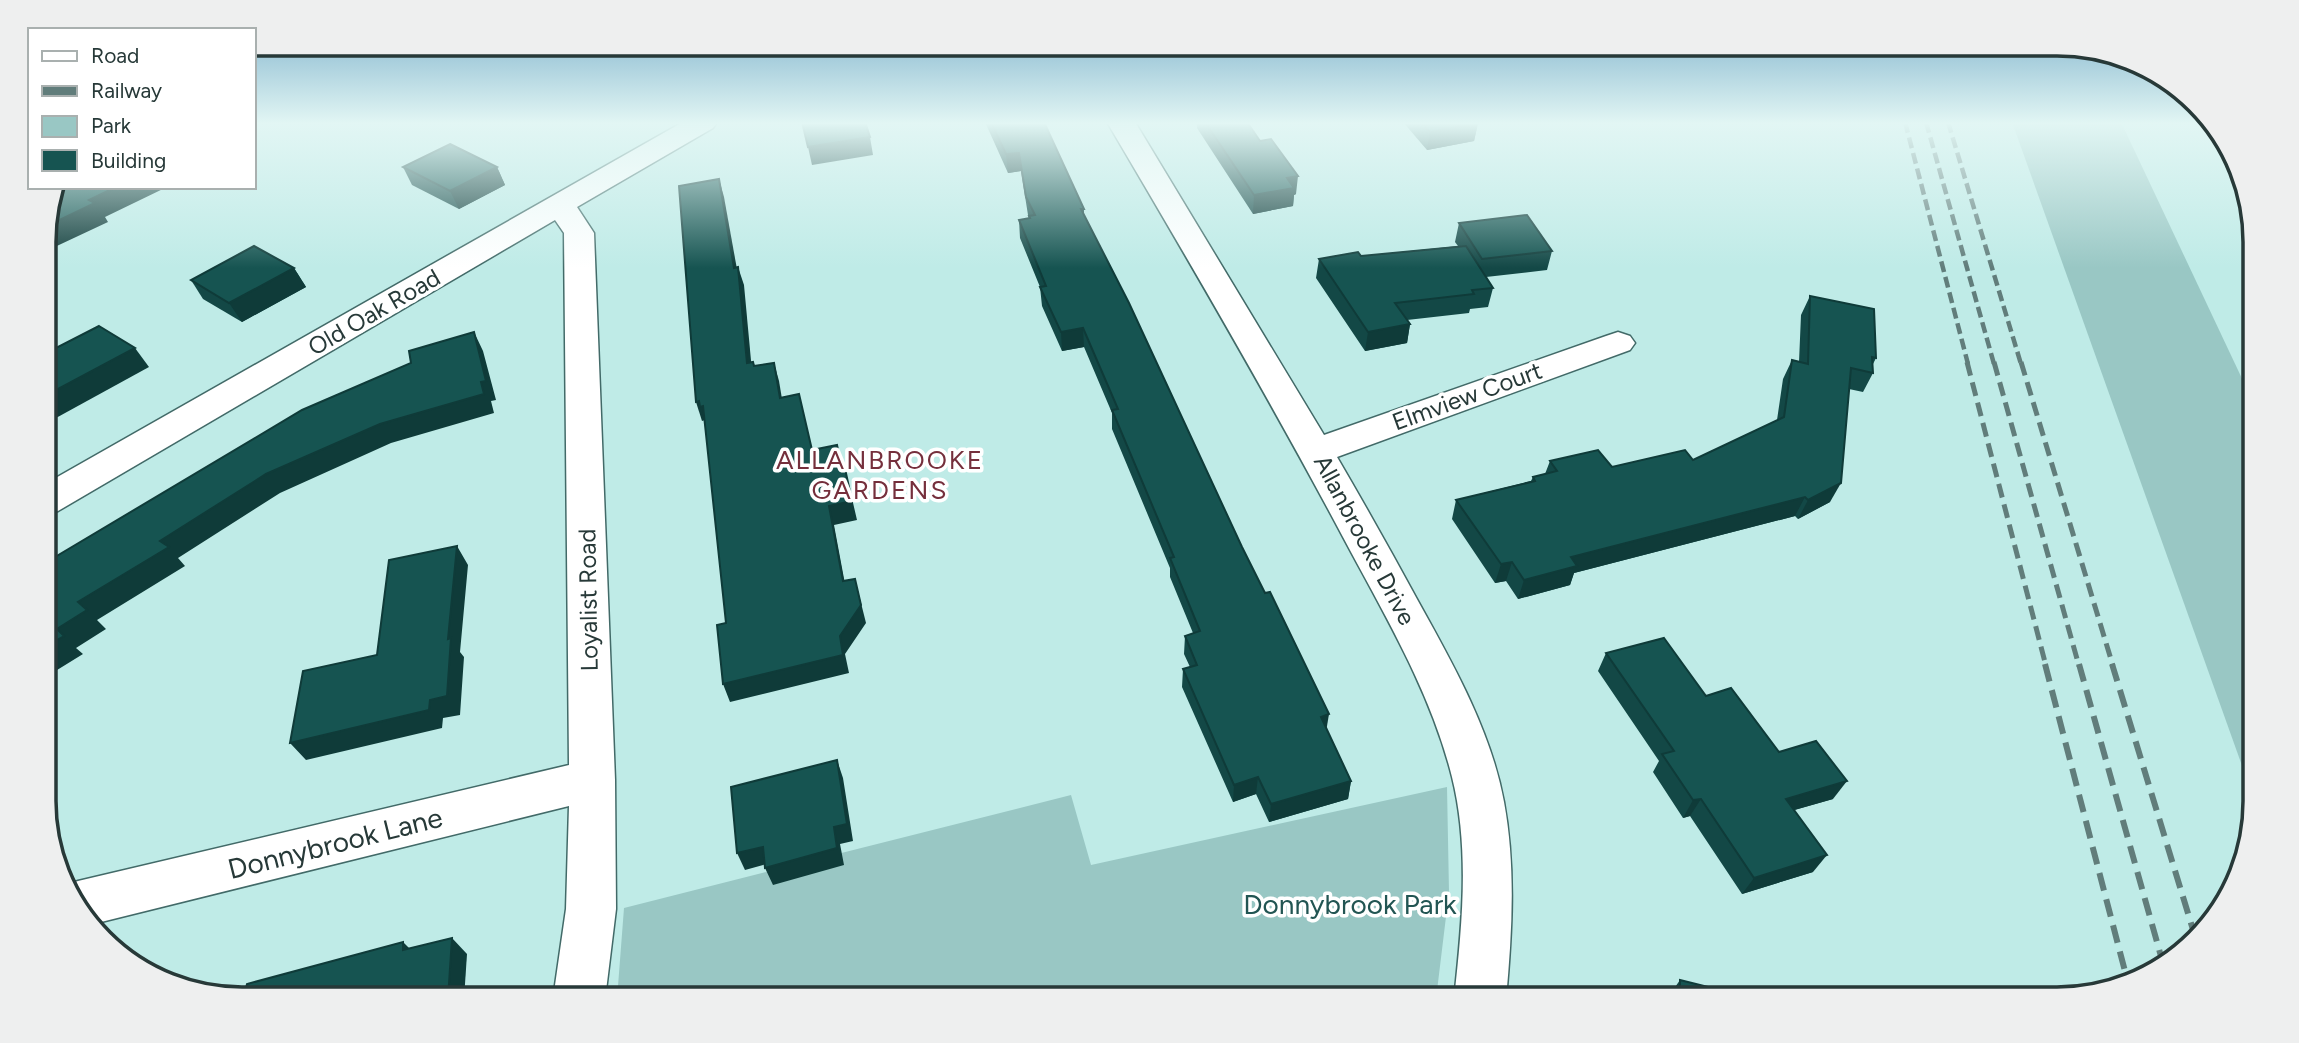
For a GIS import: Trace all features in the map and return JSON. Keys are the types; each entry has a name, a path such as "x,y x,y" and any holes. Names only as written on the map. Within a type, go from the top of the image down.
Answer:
{"street":[{"name":"Old Oak Road","path":"56,495 620,171"},
{"name":"Allanbrooke Drive","path":"1158,171 1317,451 1426,653 1455,716 1476,780 1486,858 1481,987"},
{"name":"Loyalist Road","path":"561,205 579,233 592,780 591,909 581,987"},
{"name":"Elmview Court","path":"1317,451 1618,343"},
{"name":"Donnybrook Lane","path":"86,902 592,780"}],"green space":[{"path":"2029,171 2144,171 2243,381 2243,768"},
{"name":"Donnybrook Park","path":"1447,787 1449,892 1437,987 618,987 624,908 1071,795 1091,865"}],"building":[{"path":"410,171 490,171 450,191"},
{"path":"1022,171 1066,171 1084,209 1081,209 1129,303 1242,547 1265,593 1270,592 1329,714 1321,717 1351,781 1271,804 1258,777 1234,785 1183,669 1197,665 1185,636 1200,631 1170,558 1174,557 1112,410 1118,409 1083,328 1061,332 1040,287 1046,286 1019,220 1035,215 1026,197"},
{"path":"1238,171 1294,171 1298,176 1287,178 1294,188 1254,195"},
{"path":"719,179 734,268 738,267 747,363 753,362 754,366 774,363 780,398 799,394 812,450 837,445 852,501 829,506 843,581 855,579 861,605 840,636 843,655 723,684 717,625 726,623 703,406 700,407 699,401 696,402 679,186"},
{"path":"64,189 112,189 89,200 95,203 58,221"},
{"path":"1527,215 1552,251 1482,259 1459,223"},
{"path":"254,246 294,268 229,303 191,280"},
{"path":"1466,246 1493,288 1472,290 1474,294 1395,303 1410,324 1368,332 1319,259 1358,252 1361,256"},
{"path":"1810,296 1874,309 1876,358 1872,357 1873,373 1851,368 1841,483 1808,500 1805,497 1571,557 1577,566 1524,580 1512,562 1501,564 1456,500 1535,481 1533,477 1557,471 1550,461 1598,450 1612,467 1685,450 1693,460 1784,417 1792,360 1808,364"},
{"path":"99,326 135,348 56,390 56,348"},
{"path":"474,332 486,381 481,382 484,394 380,424 266,474 160,541 169,547 78,602 87,610 57,629 64,636 56,641 56,556 302,410 411,363 409,351"},
{"path":"457,546 448,639 451,638 447,696 430,700 429,710 290,743 303,671 377,655 389,560"},
{"path":"1664,638 1706,696 1731,688 1779,752 1816,741 1847,781 1786,799 1827,855 1754,878 1701,799 1693,800 1662,754 1674,751 1606,653"},
{"path":"837,760 847,824 834,827 837,848 765,868 763,847 737,853 731,787"},
{"path":"452,938 449,987 246,987 247,984 403,942 403,950"},
{"path":"1680,980 1708,987 1680,987"}],"railway":[{"path":"1918,171 1968,364"},
{"path":"1940,171 1994,364"},
{"path":"1963,171 2021,364"},
{"path":"1967,362 2046,666"},
{"path":"1994,362 2079,666"},
{"path":"2021,362 2113,666"},
{"path":"2045,664 2126,973"},
{"path":"2079,664 2161,955"},
{"path":"2112,664 2192,927"}],"district":[{"name":"ALLANBROOKE GARDENS","path":"880,474"}]}
